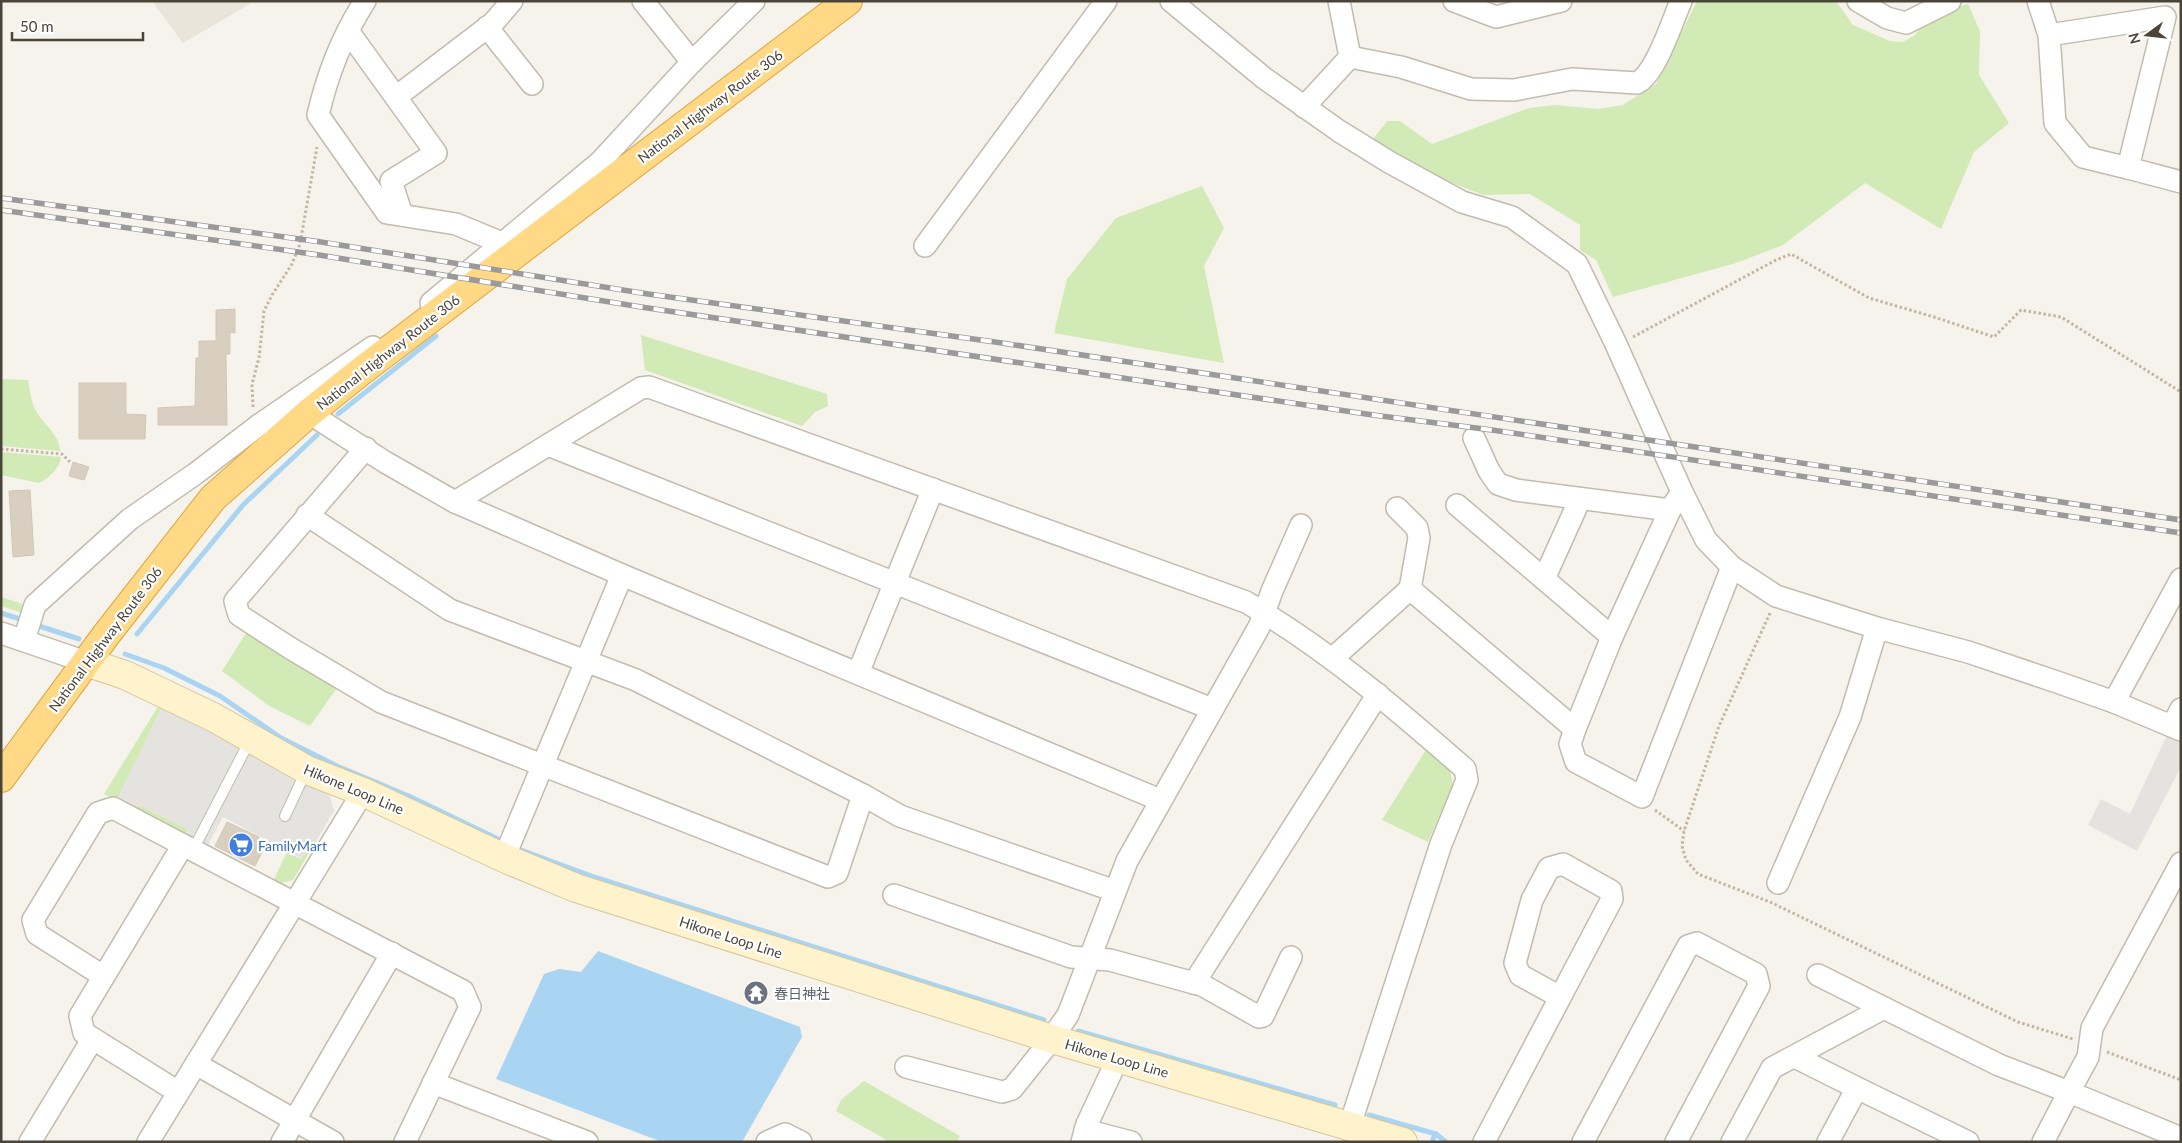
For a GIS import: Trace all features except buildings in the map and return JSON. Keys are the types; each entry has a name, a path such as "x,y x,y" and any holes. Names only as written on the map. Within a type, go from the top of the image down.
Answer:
{"highway":[{"name":"National Highway Route 306","path":"1,778 86,662 213,498 309,413 360,372 848,1"}],"main road":[{"name":"Hikone Loop Line","path":"86,662 125,675 214,717 307,770 363,792 504,858 576,888 1052,1039 1350,1125 1387,1139"}],"street":[{"path":"365,1 348,31 325,86 318,115 387,212 456,224 502,243"},
{"path":"396,97 487,27 512,1"},
{"path":"643,1 692,62"},
{"path":"24,640 35,605 130,519 195,474 257,426 420,312 600,162 692,62 754,1"},
{"path":"925,246 1106,1"},
{"path":"1171,1 1264,78 1339,131 1389,162 1462,202 1512,217 1577,264 1617,346 1682,492 1706,540 1732,567 1776,596 1877,628 1968,652 2178,726"},
{"path":"1339,1 1350,57"},
{"path":"1454,1 1496,18 1561,1"},
{"path":"1350,57 1401,68 1471,89 1514,90 1572,79 1638,82 1645,79 1650,70 1671,27 1681,1"},
{"path":"1858,1 1866,7 1892,10 1906,23 1950,1"},
{"path":"2038,1 2049,36 2055,123 2083,158 2181,182"},
{"path":"2049,36 2173,12 2128,168"},
{"path":"487,27 532,84"},
{"path":"348,31 436,153 391,180 402,215"},
{"path":"1304,107 1350,57"},
{"path":"455,502 641,388 649,387 1246,602 1333,658 1465,769 1467,780 1441,844 1350,1125"},
{"path":"309,413 385,462 455,502 622,575 1160,800"},
{"path":"1474,438 1489,471 1498,484 1516,490 1670,510"},
{"path":"548,445 1212,709"},
{"path":"366,448 236,601 239,615 381,702 828,877 837,873 863,795"},
{"path":"858,673 934,489"},
{"path":"1682,492 1670,510 1612,637 1575,729 1570,744 1576,762 1642,797 1732,567"},
{"path":"1457,505 1612,637"},
{"path":"1333,658 1410,589 1420,538 1417,528 1397,508"},
{"path":"1544,579 1576,508"},
{"path":"307,516 450,610 636,680 863,795 900,816 1115,891"},
{"path":"906,1067 1002,1092 1012,1089 1052,1039 1068,1015 1127,861 1259,627 1263,612 1301,526"},
{"path":"504,858 544,766 622,575"},
{"path":"2114,702 2181,579"},
{"path":"1410,589 1575,729"},
{"path":"1778,883 1850,717 1877,628"},
{"path":"1,633 86,662"},
{"path":"1194,982 1378,694"},
{"path":"148,1142 295,903 327,838 363,792"},
{"path":"104,976 37,934 34,920 98,812 113,808 463,991 470,1007 405,1142"},
{"path":"178,1092 92,1040 84,1033 80,1016 188,847"},
{"path":"2043,1142 2088,1057 2092,1028 2181,863"},
{"path":"1484,1142 1612,899 1610,891 1563,864 1549,868 1532,900 1515,963 1520,975 1560,997"},
{"path":"894,895 1071,957 1110,960 1194,982 1259,1017 1263,1016 1291,957"},
{"path":"1583,1142 1688,946 1697,943 1756,974 1759,986 1676,1142"},
{"path":"282,1142 392,953"},
{"path":"1818,975 2000,1065 2181,1138"},
{"path":"1732,1142 1772,1068 1884,1008"},
{"path":"30,1142 92,1040"},
{"path":"1794,1056 1968,1142"},
{"path":"1118,1058 1083,1136 1131,1142"},
{"path":"196,1064 333,1142"},
{"path":"433,1084 587,1142"},
{"path":"1828,1142 1857,1088"},
{"path":"767,1142 786,1134 801,1142"}],"lane":[{"path":"188,847 251,739"},
{"path":"285,816 307,770"}],"path":[{"path":"257,426 252,417 252,384 259,358 264,311 292,264 300,244 319,137"},
{"path":"1617,346 1776,260 1791,254 1869,298 1994,337 2021,310 2061,317 2181,392"},
{"path":"1,449 62,454 71,463"},
{"path":"1776,596 1719,726 1684,831 1682,846 1686,860 1698,874 1770,902 2018,1022 2089,1045 2181,1080"},
{"path":"1642,797 1650,806 1684,831"}],"shaded area":[{"path":"152,1 255,1 183,43"},
{"path":"162,707 330,796 334,811 313,846 310,846 302,859 223,817 207,847 186,836 188,829 139,805 133,809 117,800"},
{"path":"2169,731 2181,736 2181,767 2137,851 2088,825 2101,799 2130,814"}],"green space":[{"path":"1697,1 1836,1 1853,25 1890,41 1903,42 1915,35 1931,14 1968,4 1980,31 1979,75 2009,123 1974,152 1941,229 1865,183 1783,245 1736,263 1613,297 1596,260 1580,250 1580,225 1530,194 1483,195 1421,171 1370,143 1387,121 1400,121 1432,144 1529,108 1555,105 1598,109 1623,105 1656,84"},
{"path":"1202,186 1224,228 1204,266 1224,363 1054,333 1067,279 1116,218"},
{"path":"641,335 827,394 828,406 815,412 802,426 645,370"},
{"path":"1,379 28,380 34,407 55,435 60,451 1,446"},
{"path":"1,452 61,457 53,473 39,483 1,475"},
{"path":"1,597 20,603 29,609 26,614 1,606"},
{"path":"248,630 339,685 310,726 269,706 222,671"},
{"path":"159,705 162,707 117,800 104,794"},
{"path":"1427,748 1450,770 1453,785 1428,842 1382,820"},
{"path":"139,805 188,829 186,836 133,809"},
{"path":"310,846 313,846 293,880 278,884 273,881 287,852 301,859"},
{"path":"864,1081 960,1136 957,1142 890,1142 836,1111 841,1100"}],"water":[{"path":"598,951 800,1027 802,1037 742,1142 662,1142 496,1079 544,974 559,969 581,972"}],"waterway":[{"path":"338,414 436,336"},
{"path":"137,634 243,505 317,435"},
{"path":"1,613 23,620"},
{"path":"36,625 79,639"},
{"path":"125,654 164,668 220,696 281,738 337,766 411,797 498,839"},
{"path":"521,850 594,877 1044,1020"},
{"path":"1078,1031 1335,1105"},
{"path":"1369,1115 1436,1134 1433,1139"},
{"path":"1436,1134 1446,1142"}],"railway":[{"path":"1,198 321,242 648,294 995,342 2181,520"},
{"path":"1,210 319,255 641,307 1373,415 1492,430 2181,533"}],"place":[{"name":"FamilyMart","path":"241,845"},
{"name":"春日神社","path":"756,993"}]}
